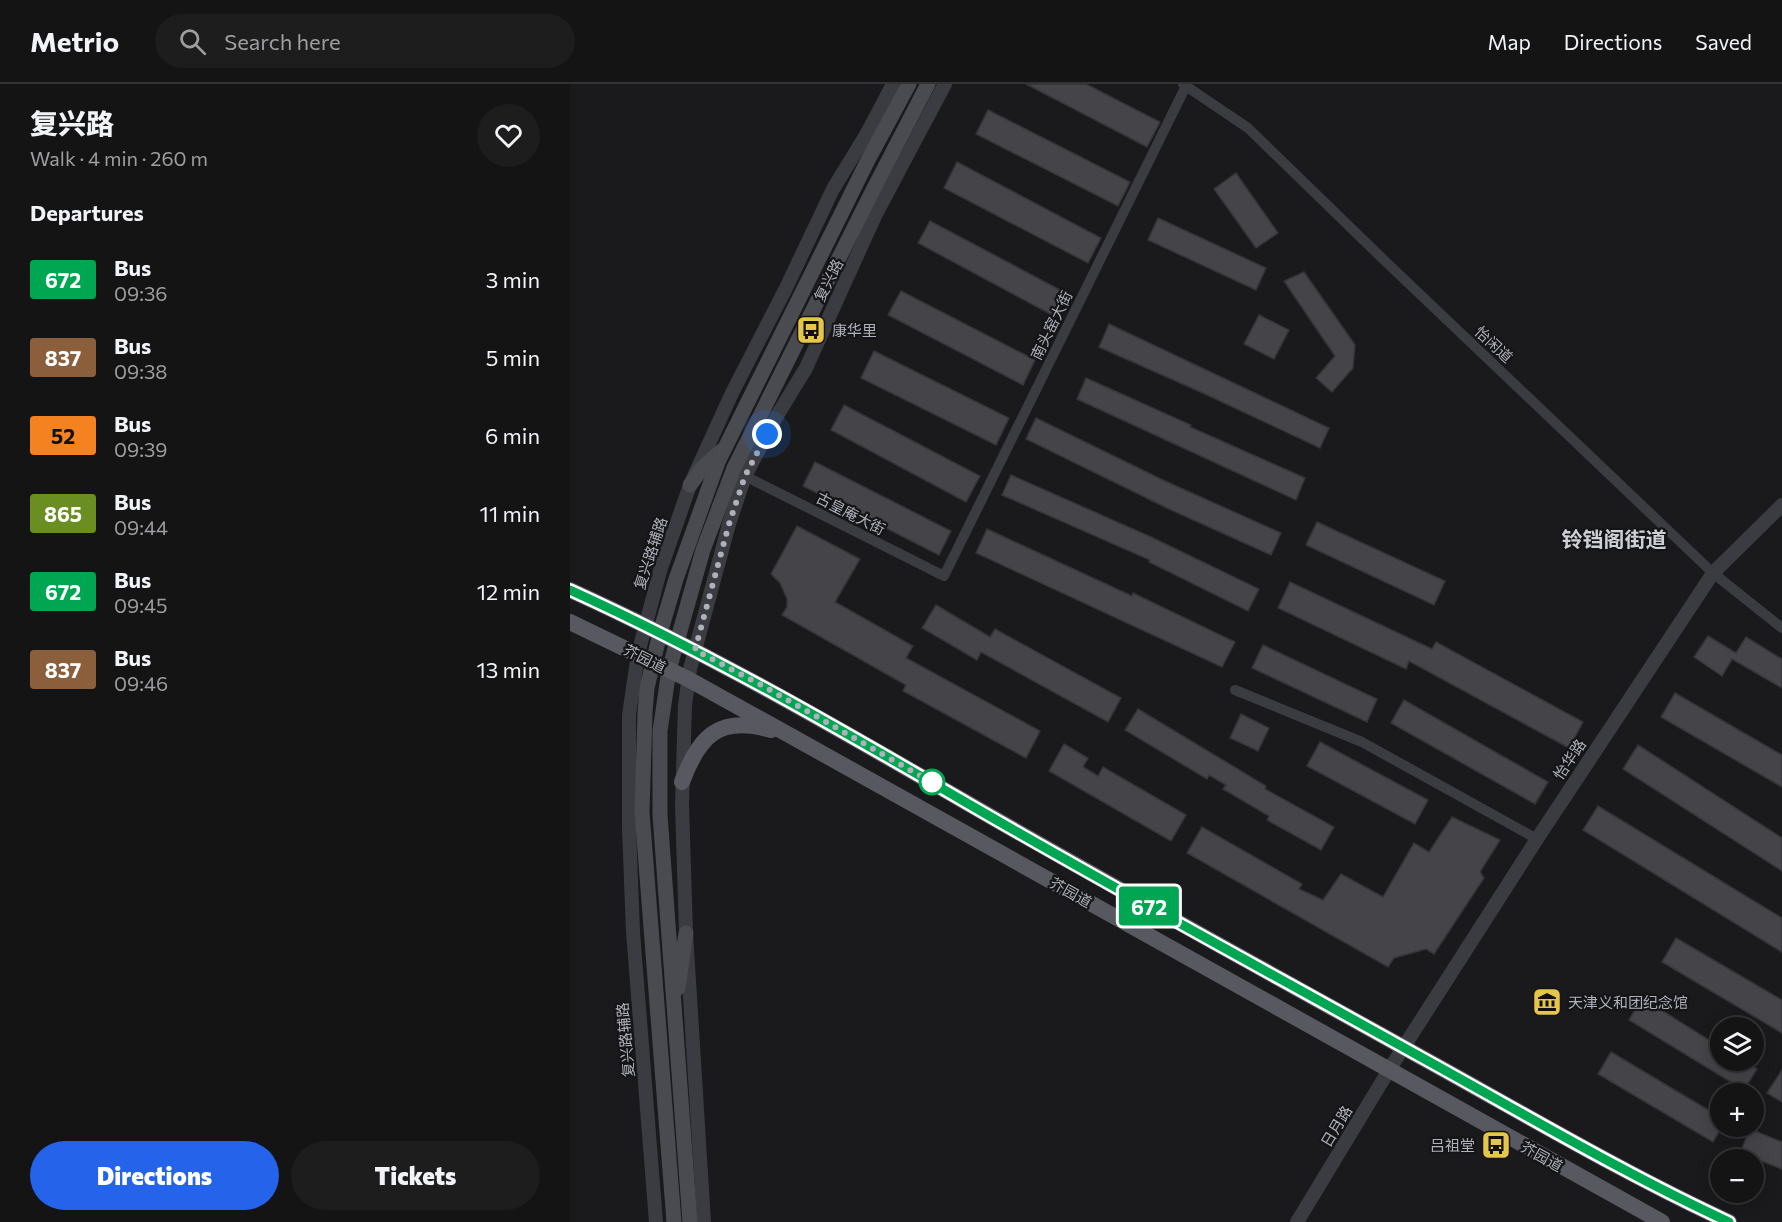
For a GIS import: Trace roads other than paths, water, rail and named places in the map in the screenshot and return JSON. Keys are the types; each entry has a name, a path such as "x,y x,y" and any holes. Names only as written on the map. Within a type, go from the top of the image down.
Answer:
{"main road":[{"name":"复兴路","path":"674,1222 642,812 645,713 653,662 653,629 680,568 703,501 726,448 863,170 909,84"},
{"name":"复兴路","path":"690,1222 660,806 660,732 669,670 703,550 734,468 928,84"},
{"path":"690,485 703,468 726,448"},
{"name":"芥园道","path":"570,590 653,629 763,686 1098,878 1691,1204 1729,1222"},
{"name":"芥园道","path":"570,622 688,679 1662,1222"},
{"path":"682,782 696,750 706,737 717,730 729,726 745,726 767,728 791,736"},
{"path":"674,1015 686,933"}],"street":[{"name":"复兴路辅路","path":"656,1222 633,932 628,829 629,715 638,654 653,629 660,571 690,485 732,393 786,288 833,189 866,135 893,84"},
{"path":"704,1222 686,933 682,782 684,714 688,679 729,524 745,476 775,419 806,368 875,216 945,84"},
{"name":"怡闲道","path":"1184,85 1248,128 1713,573 1782,628"},
{"name":"南头窑大街","path":"944,576 1184,85"},
{"name":"古皇庵大街","path":"745,476 944,576"},
{"name":"怡华路","path":"1404,1047 1537,839 1713,573 1782,505"},
{"path":"1236,690 1362,742 1537,839"},
{"name":"日月路","path":"1297,1222 1404,1047"}],"place":[{"name":"康华里","path":"811,330"},
{"name":"天津义和团纪念馆","path":"1547,1002"},
{"name":"吕祖堂","path":"1496,1145"}],"district":[{"name":"铃铛阁街道","path":"1614,538"}]}
